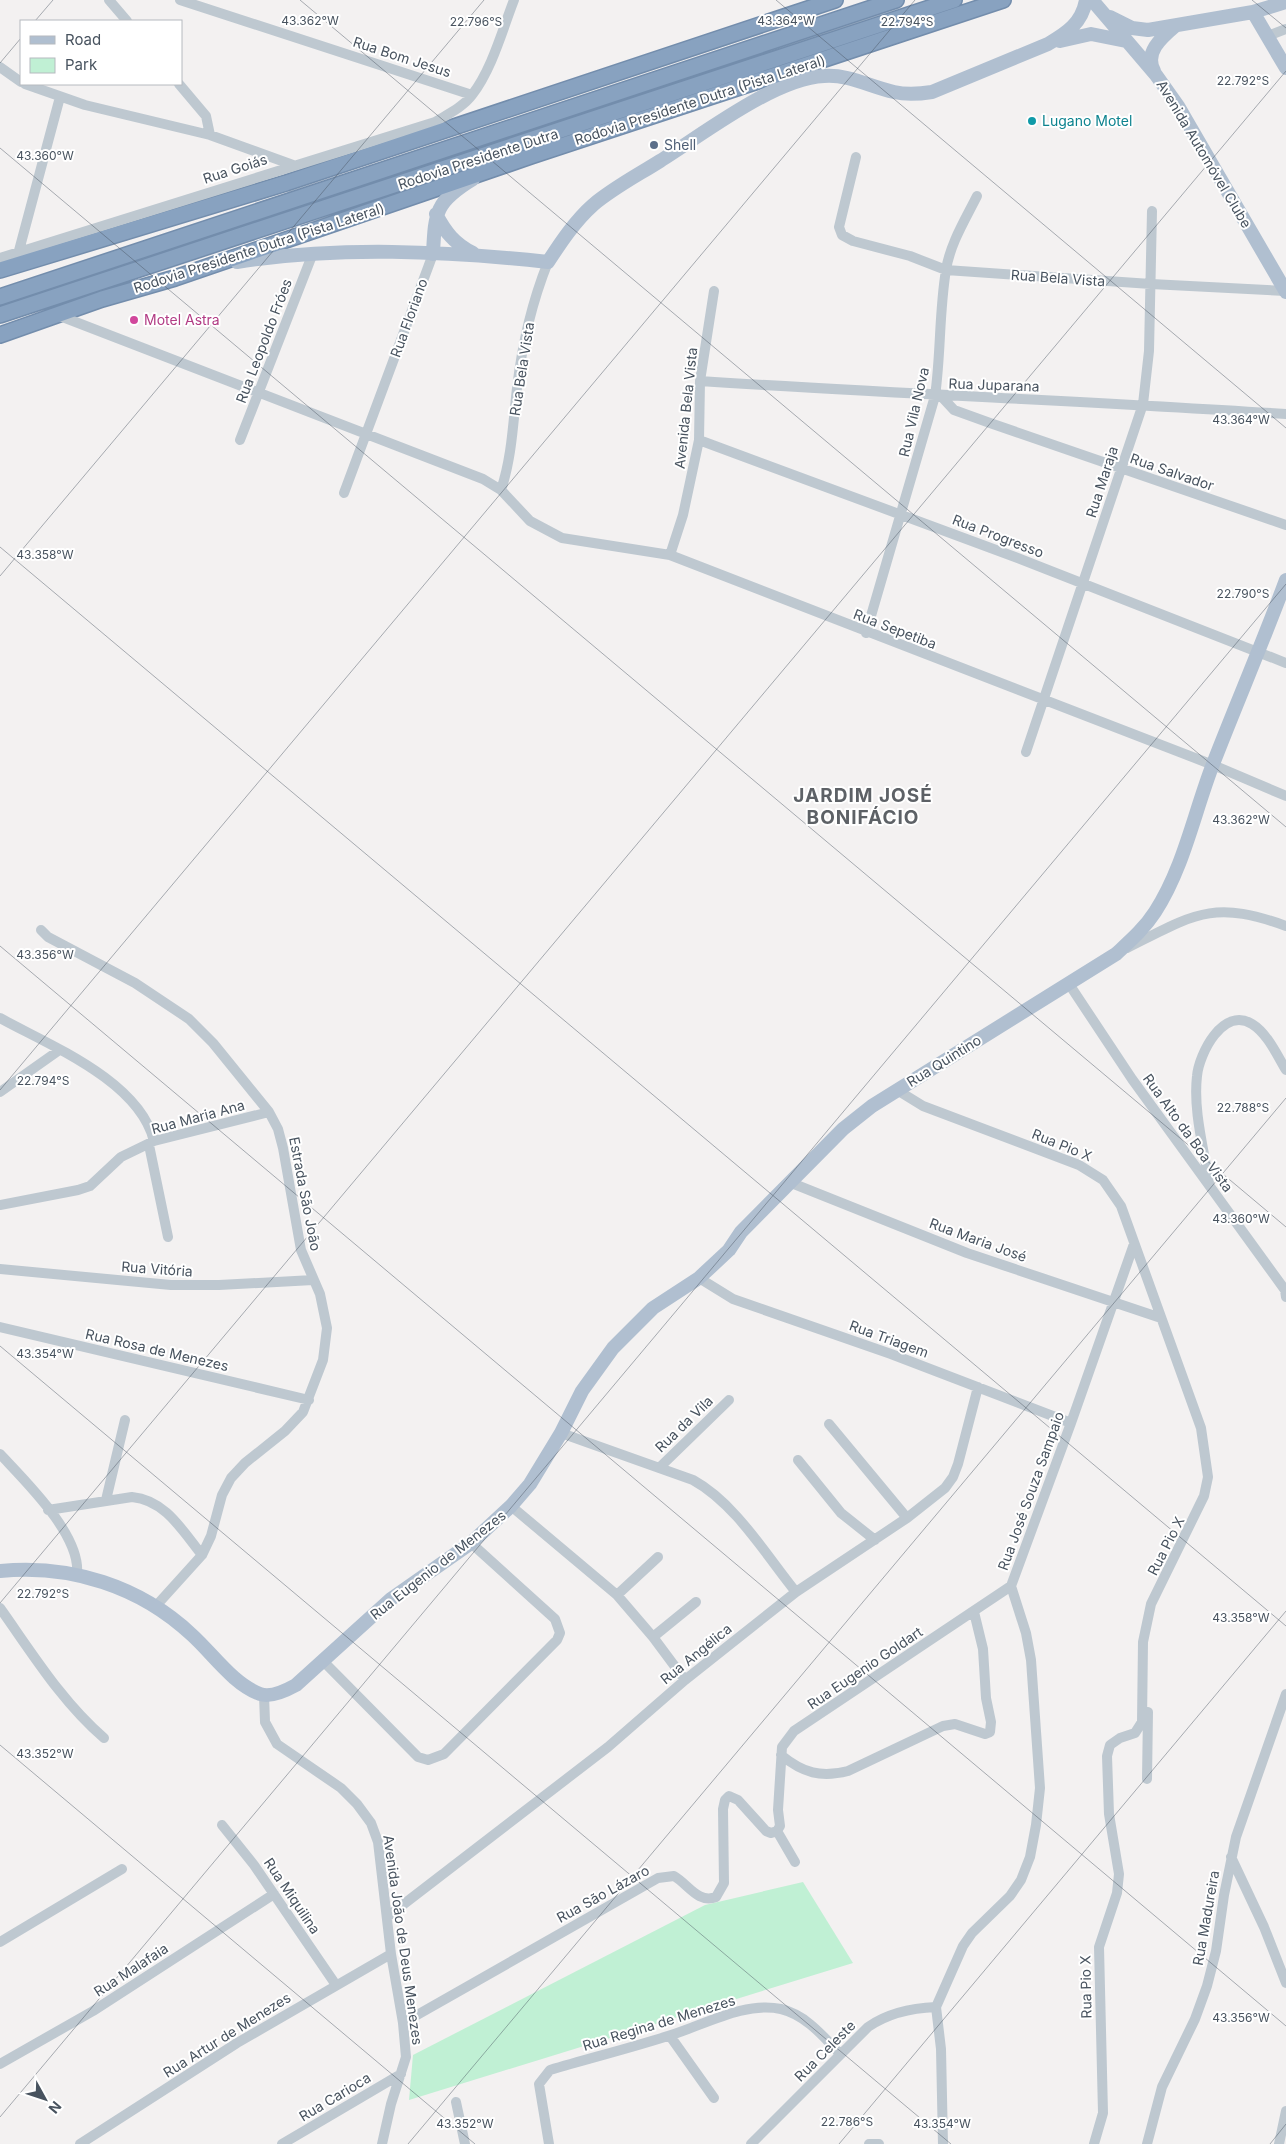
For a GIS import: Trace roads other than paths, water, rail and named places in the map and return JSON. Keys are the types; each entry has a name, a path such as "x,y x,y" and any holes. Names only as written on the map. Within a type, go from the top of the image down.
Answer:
{"highway":[{"path":"0,270 17,259 286,183 835,0"},
{"name":"Rodovia Presidente Dutra","path":"0,297 896,0"},
{"name":"Rodovia Presidente Dutra","path":"0,315 314,213 954,0"},
{"name":"Rodovia Presidente Dutra (Pista Lateral)","path":"0,335 60,316 102,299 210,266 497,167 1003,0"},
{"path":"102,299 314,213"}],"main road":[{"path":"210,266 287,254 313,253 476,254 548,262 580,218 602,198 748,106 794,82 815,77 843,76 894,93 932,92 1048,44 1063,35 1078,22 1086,0"},
{"path":"1096,5 1114,20 1132,28 1148,30 1253,12 1286,2"},
{"name":"Avenida Automóvel Clube","path":"1096,5 1156,75 1200,142 1286,291"},
{"path":"1253,12 1286,68"},
{"path":"1156,75 1150,64 1151,56 1160,41 1174,26"},
{"path":"1048,44 1091,34 1126,41"},
{"path":"476,254 462,248 449,236 436,214 449,196 472,180 497,167"},
{"name":"Rua Floriano","path":"433,254 436,214"},
{"path":"1116,954 1138,934 1154,914 1167,891 1213,765 1260,652 1286,580"},
{"name":"Rua Quintino","path":"653,1308 699,1278 729,1250 741,1232 789,1182 843,1129 872,1106 1116,954"},
{"name":"Rua Eugenio de Menezes","path":"264,1696 287,1690 296,1685 324,1662 391,1599 470,1543 512,1506 530,1484 561,1433 582,1391 596,1370 634,1325 653,1308"},
{"path":"0,1571 35,1568 77,1574 132,1593 155,1607 191,1634 234,1677 264,1696"}],"street":[{"path":"109,0 126,20"},
{"name":"Rua Bom Jesus","path":"180,0 472,95"},
{"name":"Rua Goiás","path":"0,258 17,259 293,165 435,122 459,108 472,95 488,66 514,0"},
{"path":"1268,36 1286,29"},
{"path":"0,67 20,81"},
{"path":"28,85 84,105 210,135 293,165"},
{"path":"180,85 206,116 210,135"},
{"path":"17,259 60,97"},
{"name":"Rua Bela Vista","path":"856,157 839,227 842,236 853,241 910,256 946,270 1286,291"},
{"name":"Rua Vila Nova","path":"866,633 938,396 946,270 954,241 977,196"},
{"name":"Rua Maraja","path":"1026,752 1143,404 1149,352 1152,284 1152,211"},
{"name":"Rua Leopoldo Fróes","path":"240,440 313,253"},
{"name":"Rua Floriano","path":"344,493 433,254"},
{"name":"Rua Bela Vista","path":"502,490 510,460 523,344 540,283 548,262"},
{"path":"1266,291 1277,276"},
{"name":"Avenida Bela Vista","path":"670,556 690,486 699,440 700,381 714,291"},
{"path":"60,316 483,479 502,490"},
{"name":"Rua Juparana","path":"700,381 938,396 1143,404 1286,414"},
{"name":"Rua Salvador","path":"938,396 949,407 959,412 1286,525"},
{"name":"Rua Progresso","path":"699,440 901,514 1286,662"},
{"name":"Rua Sepetiba","path":"502,490 530,521 562,538 670,556 1213,765 1286,796"},
{"name":"Rua Quintino","path":"1116,954 1175,922 1201,914 1224,911 1286,926"},
{"name":"Estrada São João","path":"41,930 48,937 135,984 189,1019 213,1043 270,1112 278,1129 301,1250 324,1312 326,1343 323,1360 309,1400 295,1422 245,1463 230,1478 222,1495 211,1536 202,1554 155,1607"},
{"name":"Rua Alto da Boa Vista","path":"1069,984 1132,1079 1286,1291"},
{"path":"0,1018 88,1067 131,1099 150,1126 151,1143 168,1237"},
{"path":"1210,1187 1197,1096 1197,1076 1202,1056 1210,1039 1231,1023 1240,1020 1251,1023 1262,1032 1286,1070"},
{"path":"0,1092 58,1050"},
{"name":"Rua Pio X","path":"897,1090 923,1106 1079,1164 1092,1172 1113,1192 1134,1244 1201,1428 1208,1477 1204,1496 1196,1516 1149,1613 1143,1642 1142,1722 1135,1733 1110,1745 1107,1756 1109,1814 1119,1874 1115,1902 1099,1947 1103,2113 1094,2144"},
{"name":"Rua Maria Ana","path":"0,1204 90,1186 121,1158 151,1143 270,1112"},
{"name":"Rua Maria José","path":"789,1182 967,1253 1161,1318"},
{"name":"Rua José Souza Sampaio","path":"936,2008 963,1946 972,1933 1010,1896 1020,1880 1030,1856 1040,1788 1031,1660 1026,1633 1011,1586 1072,1423 1134,1244"},
{"name":"Rua Vitória","path":"0,1269 171,1285 219,1285 313,1280"},
{"name":"Rua Triagem","path":"699,1278 733,1300 890,1354 1072,1423"},
{"name":"Rua Rosa de Menezes","path":"0,1327 309,1400"},
{"name":"Rua Angélica","path":"387,1917 608,1747 684,1680 796,1592 907,1518 945,1488 953,1477 978,1387"},
{"name":"Rua da Vila","path":"659,1468 729,1400"},
{"path":"106,1500 125,1420"},
{"path":"829,1424 907,1518"},
{"path":"561,1433 693,1480 717,1495 796,1592"},
{"path":"0,1454 48,1510 72,1546 78,1565 77,1574"},
{"path":"798,1460 841,1512 874,1540"},
{"path":"48,1510 106,1500 132,1497 144,1498 155,1503 176,1522 202,1554"},
{"path":"512,1506 617,1595 653,1637 684,1680"},
{"path":"324,1662 418,1757 428,1760 444,1754 557,1640 560,1633 555,1619 470,1543"},
{"path":"617,1595 658,1557"},
{"name":"Rua Eugenio Goldart","path":"777,1831 780,1826 778,1810 782,1747 794,1731 1011,1586"},
{"path":"653,1637 696,1602"},
{"path":"0,1608 56,1686 90,1726 104,1738"},
{"path":"781,1755 802,1769 822,1775 833,1775 848,1771 943,1726 955,1724 984,1734 990,1732 991,1722 986,1698 983,1650 974,1612"},
{"name":"Rua Madureira","path":"1147,2144 1162,2087 1195,2020 1207,1986 1216,1951 1231,1858 1248,1797 1286,1694"},
{"name":"Avenida João de Deus Menezes","path":"264,1696 265,1722 277,1744 341,1788 357,1804 371,1823 378,1842 391,1954 403,2023 406,2057 390,2104 382,2144"},
{"path":"1142,1698 1148,1709 1147,1778"},
{"name":"Rua São Lázaro","path":"403,2023 658,1878 674,1876 701,1898 709,1900 716,1897 724,1883 723,1809 725,1800 729,1796 738,1800 766,1831 771,1833 777,1831"},
{"name":"Rua Miquilina","path":"222,1825 241,1847 336,1985"},
{"path":"777,1831 795,1862"},
{"path":"1231,1858 1264,1927 1286,1983"},
{"path":"0,1942 122,1869"},
{"name":"Rua Malafaia","path":"0,2064 93,2011 274,1894"},
{"name":"Rua Artur de Menezes","path":"80,2144 237,2043 391,1954"},
{"name":"Rua Regina de Menezes","path":"549,2144 539,2094 539,2084 543,2076 550,2070 670,2036 758,2007 781,2009 798,2016 814,2027 840,2054"},
{"path":"936,2008 941,2049 943,2144"},
{"name":"Rua Celeste","path":"751,2144 868,2027 882,2017 903,2011 936,2008"},
{"path":"670,2036 714,2098"},
{"name":"Rua Carioca","path":"282,2144 401,2074"},
{"path":"456,2102 465,2144"},
{"path":"1279,2144 1286,2110"},
{"path":"869,2144 879,2144"}],"place":[{"name":"Lugano Motel","path":"1032,121"},
{"name":"Shell","path":"654,145"},
{"name":"Motel Astra","path":"134,320"}],"district":[{"name":"JARDIM JOSÉ BONIFÁCIO","path":"863,806"}]}
